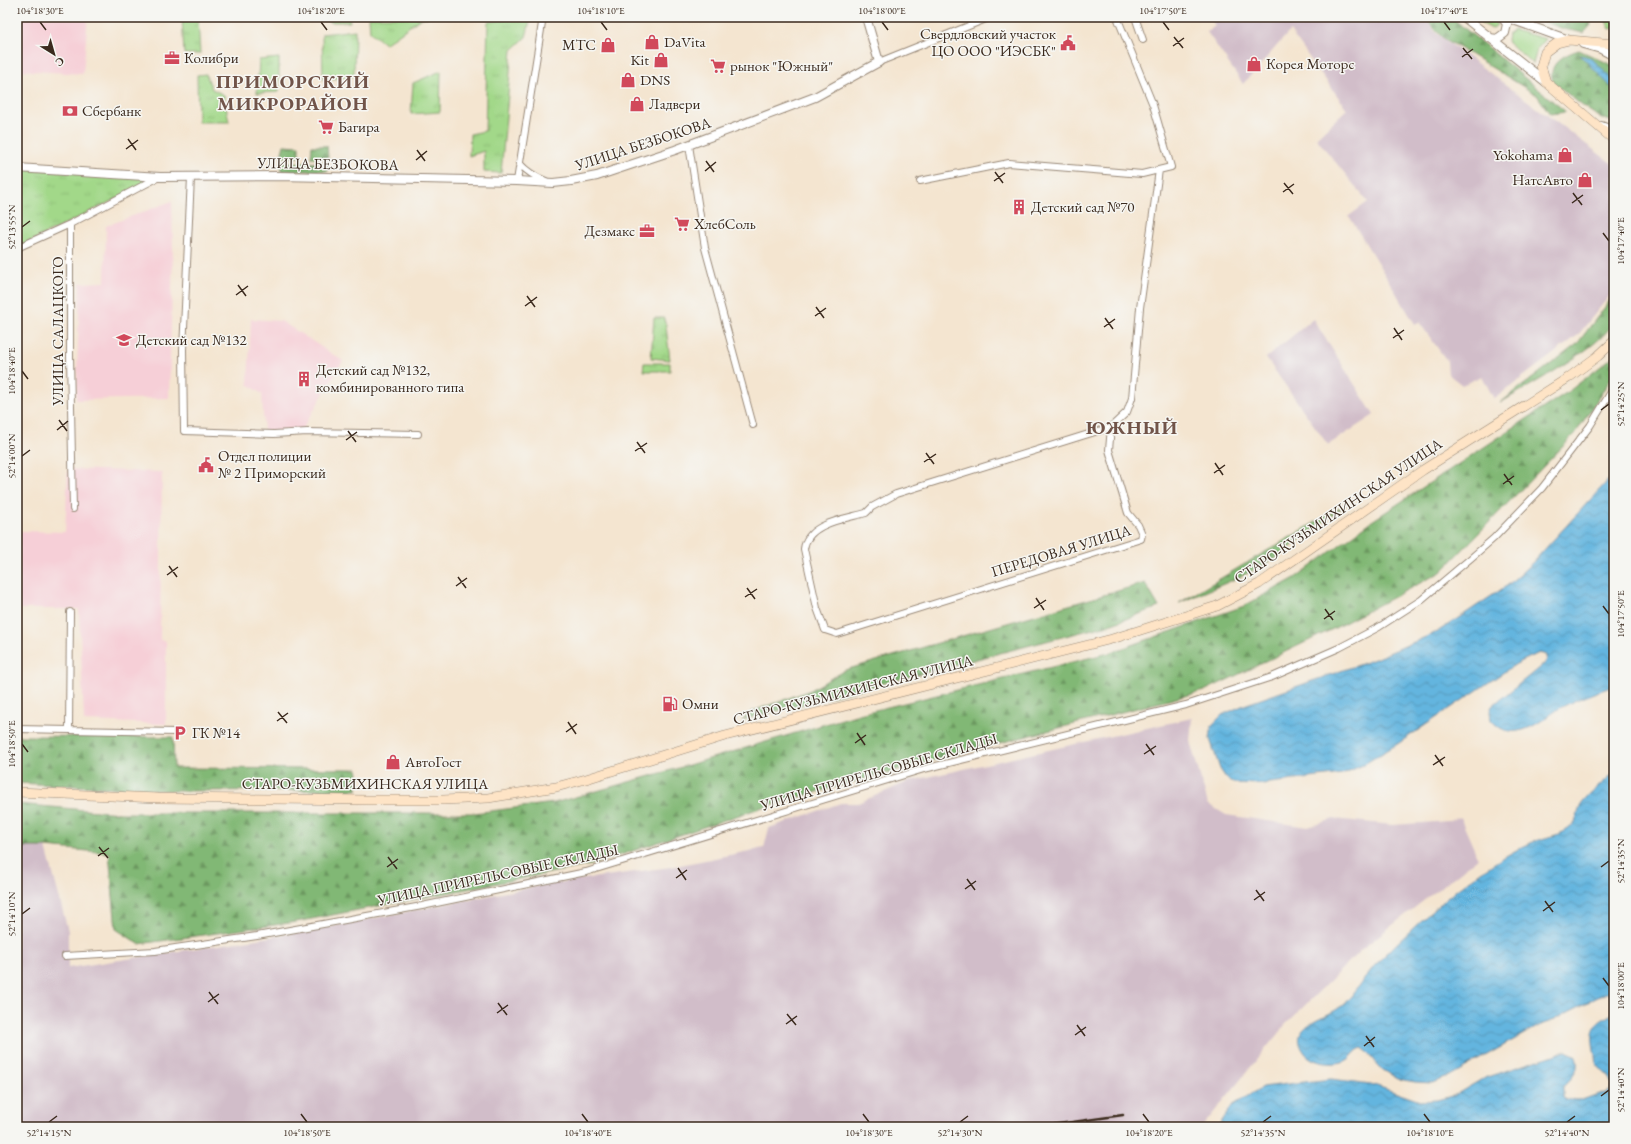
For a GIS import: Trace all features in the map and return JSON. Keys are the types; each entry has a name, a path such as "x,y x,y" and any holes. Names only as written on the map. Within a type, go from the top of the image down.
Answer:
{"main road":[{"path":"1614,44 1570,41 1557,43 1544,52 1541,66 1546,82 1614,140"},
{"name":"СТАРО-КУЗЬМИХИНСКАЯ УЛИЦА","path":"17,792 158,798 443,800 488,798 544,789 579,781 725,736 1112,639 1218,606 1255,587 1423,470 1568,378 1614,341"}],"street":[{"path":"517,180 543,17"},
{"path":"866,17 879,62"},
{"name":"УЛИЦА БЕЗБОКОВА","path":"17,168 160,177 517,180 553,183 597,176 689,145 815,97 879,62 991,17"},
{"path":"920,180 1009,163 1142,174 1171,167 1153,105 1117,17"},
{"path":"1135,17 1143,40"},
{"path":"1464,17 1546,82"},
{"path":"1489,38 1497,39 1505,33 1508,25 1504,17"},
{"path":"1504,17 1570,41 1598,48 1614,56"},
{"path":"1595,123 1605,129 1614,131"},
{"path":"689,145 705,248 753,425"},
{"path":"519,163 525,170 535,177 553,183"},
{"path":"1111,427 1127,412 1132,398 1140,308 1159,170"},
{"name":"УЛИЦА БЕЗБОКОВА","path":"17,248 70,224 160,177"},
{"path":"191,177 183,350 184,431 274,434 308,432 418,434"},
{"name":"УЛИЦА САЛАЦКОГО","path":"70,224 70,356 73,509"},
{"name":"УЛИЦА ПРИРЕЛЬСОВЫЕ СКЛАДЫ","path":"65,956 155,951 257,936 422,906 586,872 924,769 1186,705 1272,677 1339,648 1379,627 1421,600 1471,558 1494,538 1546,482 1590,426 1614,387"},
{"name":"ПЕРЕДОВАЯ УЛИЦА","path":"1111,427 1109,450 1128,513 1138,525 1142,534 1141,540 837,634 825,630 817,608 804,549 808,535 818,529 866,513 876,504 896,494 1111,427"},
{"path":"69,730 70,612"},
{"path":"17,729 175,732"}],"shaded area":[{"path":"17,17 88,17 83,74 17,70"},
{"path":"1210,17 1425,17 1436,33 1614,165 1614,290 1578,335 1494,399 1482,376 1462,385 1448,374 1447,361 1419,322 1415,324 1349,216 1368,202 1316,138 1347,109 1290,31 1243,84 1207,32 1215,26"},
{"name":"Детский сад №132","path":"172,201 173,250 169,398 76,400 80,283 105,282 106,226"},
{"path":"251,319 281,321 343,361 300,433 264,432 262,394 248,384"},
{"path":"1313,319 1374,415 1328,445 1266,358"},
{"path":"68,469 162,472 160,640 166,641 166,724 84,721 79,609 17,609 17,531 65,532"},
{"path":"1192,718 1190,741 1208,804 1226,815 1308,827 1334,819 1393,825 1449,821 1460,817 1478,858 1362,949 1285,1025 1202,1127 17,1127 17,847 46,847 68,931 68,968 309,931 548,884 671,867 764,848 769,828 841,803 858,803 910,781"}],"green space":[{"path":"182,17 198,17 200,54 184,54"},
{"path":"326,17 349,17 350,22 330,22"},
{"path":"369,17 428,17 421,18 385,44 370,32"},
{"path":"503,17 531,17 526,37 512,50 501,173 484,172 484,151 469,156 470,134 485,131 488,22 503,20"},
{"path":"1424,17 1451,17 1566,112 1550,114 1537,95 1442,37"},
{"path":"1471,17 1489,18 1497,25 1492,29"},
{"path":"1531,17 1589,17 1591,25 1584,33 1564,29"},
{"path":"1604,17 1614,17 1614,28 1610,29"},
{"path":"355,30 354,76 323,80 322,34"},
{"path":"1514,30 1546,39 1537,49 1533,64 1507,41 1508,34"},
{"path":"1579,50 1614,66 1614,121 1599,117 1591,112 1553,82 1553,70 1558,60"},
{"path":"279,58 279,92 257,93 259,60"},
{"path":"441,71 440,112 411,114 413,83"},
{"path":"206,74 212,89 224,95 229,122 198,122 197,75"},
{"path":"284,145 299,146 299,157 281,157"},
{"path":"312,146 327,146 328,158 311,158"},
{"path":"281,162 328,163 328,171 281,171"},
{"path":"17,168 160,177 17,248"},
{"path":"1614,295 1614,320 1608,330 1596,342 1563,366 1500,403 1577,344"},
{"path":"654,318 665,318 670,360 651,358"},
{"path":"1614,356 1614,374 1575,434 1441,572 1335,628 1204,691 922,763 763,807 591,865 296,922 139,944 116,929 109,853 46,847 17,847 17,804 120,813 474,813 554,803 682,767 859,714 1109,653 1244,606 1295,578 1372,521 1569,391"},
{"path":"644,363 670,363 670,371 643,371"},
{"path":"1348,503 1275,559 1240,577 1179,603"},
{"path":"1145,583 1159,607 1112,624 742,720 753,711 811,690 845,670"},
{"path":"17,736 173,737 174,768 358,769 357,790 174,791 17,783"}],"water":[{"path":"1580,55 1586,56 1599,65 1614,82 1614,90"},
{"path":"1614,474 1614,686 1588,695 1562,707 1530,728 1514,731 1503,729 1491,720 1490,711 1492,706 1545,663 1547,655 1539,653 1516,664 1396,745 1361,766 1342,774 1262,784 1233,783 1226,778 1220,769 1210,739 1212,725 1222,715 1244,705 1375,659 1437,632 1508,585 1533,562"},
{"path":"1614,773 1614,989 1555,1020 1543,1024 1448,1077 1433,1083 1398,1079 1380,1068 1363,1048 1358,1050 1347,1060 1337,1063 1319,1062 1313,1060 1305,1053 1300,1043 1300,1036 1304,1029 1344,1004 1353,995 1376,964 1444,900 1468,881 1516,850 1537,840 1558,834 1568,829 1574,824 1581,805"},
{"path":"1614,1013 1614,1127 1218,1127 1232,1106 1262,1087 1331,1079 1371,1084 1420,1101 1437,1100 1455,1095 1484,1078 1566,1051 1575,1055 1577,1064 1575,1072 1563,1086 1563,1097 1565,1100 1579,1101 1610,1090 1612,1087 1612,1081 1596,1063 1593,1036 1595,1027 1598,1023"}],"railway":[{"path":"1044,1126 1123,1115"}],"place":[{"name":"DaVita","path":"652,42"},
{"name":"Свердловский участок ЦО ООО \"ИЭСБК\"","path":"1068,43"},
{"name":"МТС","path":"608,45"},
{"name":"Колибри","path":"172,58"},
{"name":"Kit","path":"661,60"},
{"name":"Корея Моторс","path":"1254,64"},
{"name":"рынок \"Южный\"","path":"718,66"},
{"name":"DNS","path":"628,80"},
{"name":"Ладвери","path":"637,104"},
{"name":"Сбербанк","path":"70,111"},
{"name":"Багира","path":"326,127"},
{"name":"Yokohama","path":"1565,155"},
{"name":"НатсАвто","path":"1585,180"},
{"name":"Детский сад №70","path":"1019,207"},
{"name":"ХлебСоль","path":"682,224"},
{"name":"Дезмакс","path":"647,231"},
{"name":"Детский сад №132","path":"124,340"},
{"name":"Детский сад №132, комбинированного типа","path":"304,379"},
{"name":"Отдел полиции № 2 Приморский","path":"206,465"},
{"name":"Омни","path":"670,704"},
{"name":"ГК №14","path":"180,733"},
{"name":"АвтоГост","path":"393,762"}],"district":[{"name":"ПРИМОРСКИЙ МИКРОРАЙОН","path":"293,92"},
{"name":"ЮЖНЫЙ","path":"1132,427"}]}
